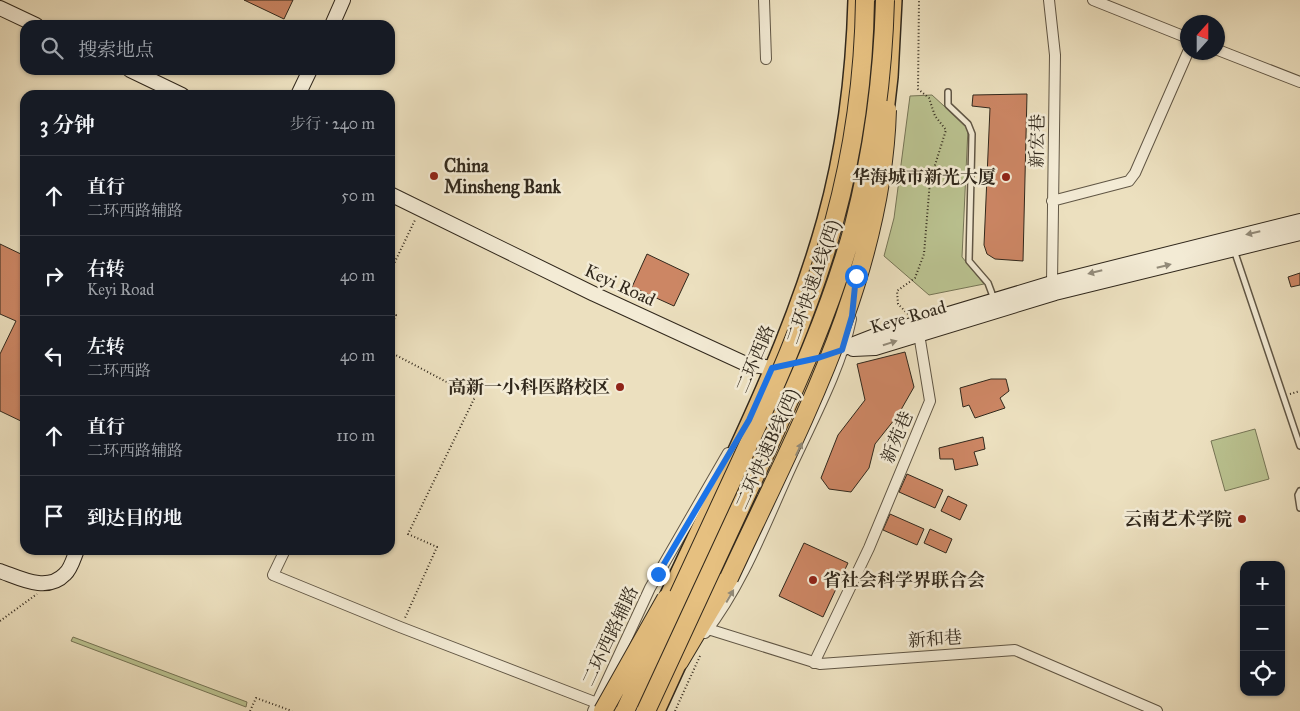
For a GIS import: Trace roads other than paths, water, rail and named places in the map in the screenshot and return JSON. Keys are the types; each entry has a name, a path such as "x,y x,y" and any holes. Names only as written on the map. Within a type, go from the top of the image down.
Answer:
{"highway":[{"name":"二环快速A线(西)","path":"625,711 791,347 829,241 844,185 854,130 862,65 865,0"},
{"path":"679,662 729,578 816,387 842,323 866,252 877,207 885,142 888,84 885,8"},
{"name":"二环快速B线(西)","path":"646,711 787,405 834,287 853,227 870,152 880,86 885,8"},
{"path":"598,708 633,655 719,507"}],"main road":[{"name":"二环西路","path":"614,711 772,368 814,258 834,183 850,92 856,0"},
{"path":"657,711 818,358 857,249 872,191 884,126 891,67 894,0"}],"street":[{"path":"334,20 343,0"},
{"path":"764,0 766,59"},
{"name":"新宏巷","path":"1049,0 1054,55 1052,282"},
{"path":"1093,0 1180,35"},
{"path":"0,8 25,20"},
{"path":"1225,53 1300,82"},
{"path":"1052,201 1130,181 1184,60"},
{"path":"140,75 172,90"},
{"path":"300,90 308,75"},
{"name":"Keyi Road","path":"395,196 594,294 746,364 772,368 818,358 842,350"},
{"name":"Keye Road","path":"842,350 872,337 1052,282 1300,221"},
{"name":"Keye Road","path":"842,350 875,348 1055,293 1300,233"},
{"path":"679,662 708,629 737,583 804,438 842,350 853,308 857,249"},
{"name":"新苑巷","path":"814,664 869,548 930,401 918,334"},
{"name":"二环西路辅路","path":"598,708 658,574 749,420"},
{"path":"0,571 32,583 51,584 66,574 75,555"},
{"path":"283,555 273,575 598,708"},
{"name":"新和巷","path":"708,629 814,664 1015,650 1157,711"}],"lane":[{"path":"948,92 948,105 968,124 972,134 969,261 988,284 994,300"},
{"path":"1234,249 1300,446"},
{"path":"1300,491 1298,495 1300,508"}],"place":[{"name":"China Minsheng Bank","path":"434,176"},
{"name":"华海城市新光大厦","path":"1006,177"},
{"name":"高新一小科医路校区","path":"620,387"},
{"name":"云南艺术学院","path":"1242,519"},
{"name":"省社会科学界联合会","path":"813,580"}]}
